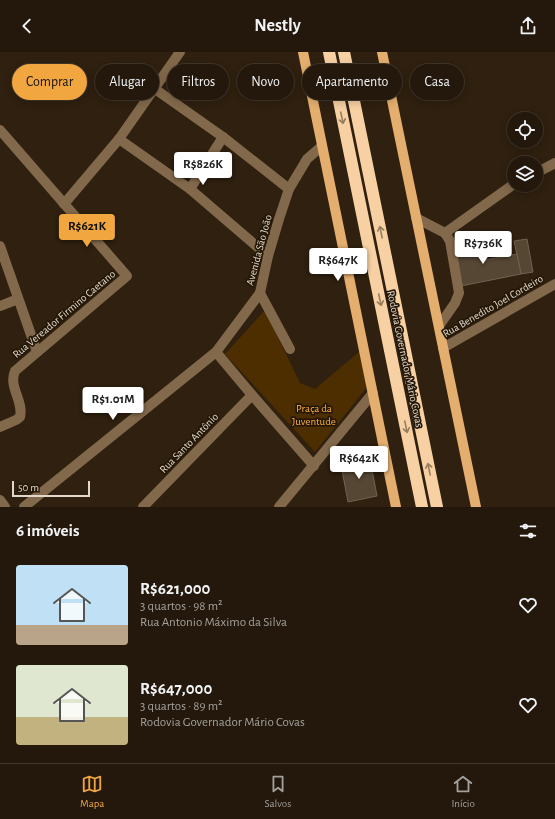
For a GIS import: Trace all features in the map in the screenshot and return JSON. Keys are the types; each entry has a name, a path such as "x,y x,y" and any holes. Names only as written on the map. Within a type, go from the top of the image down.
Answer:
{"highway":[{"name":"Rodovia Governador Mário Covas","path":"329,52 422,507"},
{"name":"Rodovia Governador Mário Covas","path":"344,52 437,507"}],"main road":[{"path":"303,52 396,507"},
{"path":"382,52 476,507"}],"street":[{"path":"159,83 180,52"},
{"path":"159,92 223,137 290,189"},
{"path":"0,130 64,204 119,139 147,100"},
{"path":"190,189 223,137"},
{"path":"119,139 190,189 268,256"},
{"name":"Avenida São João","path":"24,507 216,352 260,293 268,256 290,189 307,159 322,146"},
{"path":"543,169 555,163"},
{"path":"445,233 507,189"},
{"name":"Rua Vereador Firmino Caetano","path":"0,427 20,417 20,408 14,388 13,377 15,371 127,276 64,204"},
{"path":"416,218 445,233 450,241 459,293 455,303 439,326"},
{"path":"0,246 37,352"},
{"name":"Rua Benedito Joel Cordeiro","path":"443,348 555,284"},
{"path":"260,293 290,349"},
{"path":"0,306 18,299"},
{"path":"216,352 314,466"},
{"path":"279,507 373,393"},
{"name":"Rua Santo Antônio","path":"143,507 252,395"},
{"path":"0,500 5,507"}],"green space":[{"name":"Praça da Juventude","path":"265,310 300,383 315,389 360,351 368,386 315,452 225,354"}],"building":[{"path":"527,239 533,272 521,274 514,241"},
{"path":"481,241 485,260 517,254 521,274 461,286 453,247"},
{"path":"370,459 377,496 348,502 341,465"}]}
